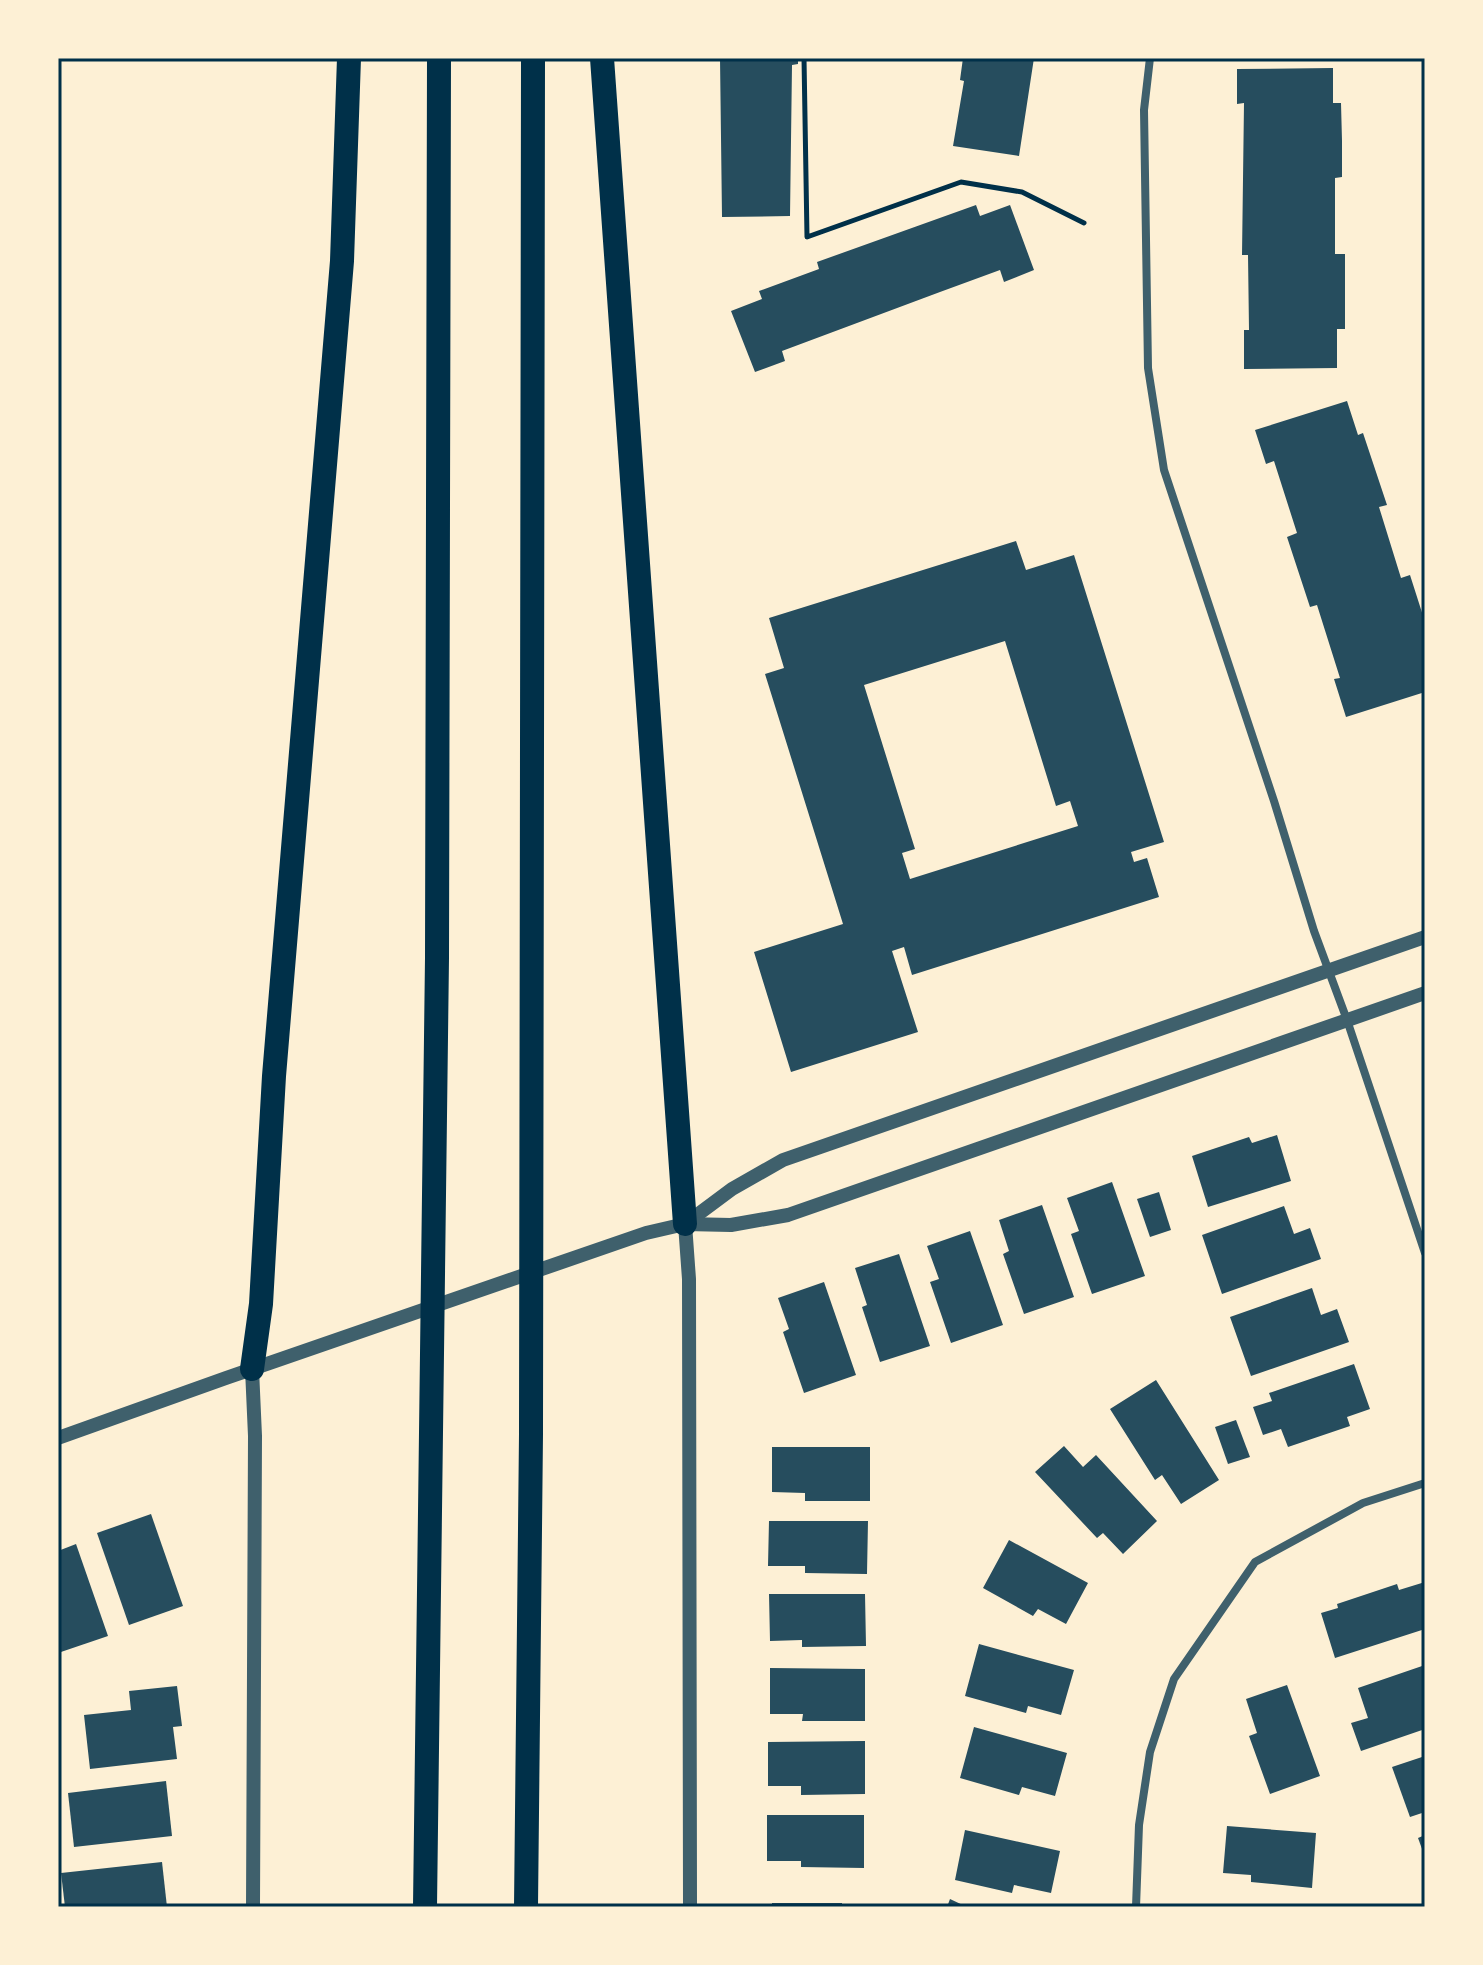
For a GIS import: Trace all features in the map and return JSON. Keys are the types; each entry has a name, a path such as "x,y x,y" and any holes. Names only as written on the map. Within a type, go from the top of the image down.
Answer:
{"highway":[{"path":"252,1369 261,1304 274,1076 342,261 349,58"},
{"path":"425,1907 437,989 439,58"},
{"path":"526,1907 531,1434 533,58"},
{"path":"602,58 685,1224"}],"street":[{"path":"1150,58 1144,110 1148,368 1164,470 1425,1253"},
{"path":"685,1224 732,1189 783,1160 1425,937"},
{"path":"58,1438 588,1252 685,1224 731,1225 788,1215 1425,993"},
{"path":"685,1224 689,1295 690,1907"},
{"path":"252,1369 255,1436 253,1907"},
{"path":"1136,1907 1139,1825 1150,1752 1174,1679 1255,1562 1363,1503 1425,1483"}],"path":[{"path":"804,58 807,237 961,182 1022,192 1084,223"}],"building":[{"path":"720,58 798,58 798,64 792,65 790,216 722,217"},
{"path":"963,58 1034,58 1019,156 953,146 964,81 960,80"},
{"path":"1333,68 1333,103 1341,103 1342,141 1342,177 1335,178 1335,254 1345,254 1345,329 1337,329 1337,368 1244,369 1244,330 1249,330 1248,255 1242,255 1244,103 1237,104 1237,69"},
{"path":"976,205 980,216 1010,205 1034,270 1004,282 1000,270 782,351 785,361 755,372 731,311 762,299 759,291 819,269 817,262"},
{"path":"1347,401 1358,435 1363,433 1387,505 1379,507 1401,578 1410,575 1425,622 1425,692 1346,717 1334,679 1340,678 1317,605 1310,607 1287,537 1297,533 1274,461 1266,464 1255,430"},
{"path":"1016,541 1026,570 1074,555 1164,842 1131,852 1134,862 1147,858 1159,897 912,975 904,947 892,951 918,1032 791,1072 754,952 843,924 765,674 784,668 769,618","holes":["1005,641 1056,806 1070,801 1078,826 910,879 902,853 915,849 864,685"]},
{"path":"1277,1135 1291,1181 1208,1207 1192,1156 1249,1137 1252,1143"},
{"path":"1112,1182 1145,1276 1092,1294 1071,1234 1079,1231 1067,1198"},
{"path":"1159,1192 1171,1230 1150,1237 1137,1199"},
{"path":"1042,1205 1074,1297 1024,1314 1003,1254 1009,1251 999,1220"},
{"path":"1284,1206 1294,1234 1310,1228 1321,1259 1222,1294 1202,1235"},
{"path":"970,1231 1003,1325 951,1343 930,1282 939,1279 927,1246"},
{"path":"899,1254 930,1346 880,1362 862,1307 867,1305 855,1268"},
{"path":"824,1282 856,1375 804,1393 783,1332 789,1329 778,1298"},
{"path":"1312,1288 1321,1315 1337,1309 1349,1342 1251,1376 1230,1317"},
{"path":"1354,1364 1370,1409 1347,1417 1350,1426 1288,1447 1281,1429 1263,1435 1253,1407 1272,1401 1269,1393"},
{"path":"1156,1380 1219,1480 1181,1504 1162,1475 1155,1480 1110,1409"},
{"path":"1236,1420 1250,1457 1228,1464 1215,1427"},
{"path":"1064,1446 1083,1467 1096,1455 1157,1521 1123,1554 1103,1533 1097,1538 1035,1472"},
{"path":"772,1447 870,1447 870,1501 805,1501 805,1493 772,1492"},
{"path":"151,1514 183,1606 129,1625 97,1533"},
{"path":"769,1521 868,1521 867,1574 805,1573 805,1566 768,1566"},
{"path":"1009,1540 1088,1583 1066,1624 1038,1609 1033,1616 983,1588"},
{"path":"76,1544 108,1636 58,1653 58,1551"},
{"path":"1425,1582 1425,1629 1335,1658 1321,1613 1338,1608 1337,1604 1397,1584 1399,1590"},
{"path":"769,1594 865,1594 866,1646 802,1647 802,1640 770,1641"},
{"path":"979,1644 1074,1670 1061,1715 1028,1706 1026,1713 965,1696"},
{"path":"1425,1665 1425,1729 1361,1751 1351,1723 1368,1718 1358,1688"},
{"path":"770,1668 865,1669 865,1721 802,1721 803,1714 770,1714"},
{"path":"1287,1685 1320,1776 1270,1794 1249,1736 1257,1733 1246,1699"},
{"path":"177,1686 182,1726 173,1727 177,1759 90,1769 84,1715 131,1710 129,1691"},
{"path":"974,1727 1067,1753 1055,1796 1022,1787 1019,1795 960,1778"},
{"path":"865,1741 865,1794 801,1795 801,1786 768,1786 768,1742"},
{"path":"1425,1756 1425,1812 1410,1817 1392,1767"},
{"path":"166,1781 172,1836 74,1847 68,1793"},
{"path":"767,1815 864,1815 864,1868 801,1867 801,1861 767,1861"},
{"path":"1227,1826 1316,1833 1312,1888 1251,1882 1251,1875 1223,1873"},
{"path":"965,1830 1060,1851 1051,1893 1014,1885 1012,1893 955,1880"},
{"path":"1425,1835 1425,1857 1418,1838"},
{"path":"162,1862 167,1907 65,1907 61,1873"},
{"path":"950,1899 967,1907 947,1907"},
{"path":"772,1903 842,1903 842,1907 772,1907"}]}
